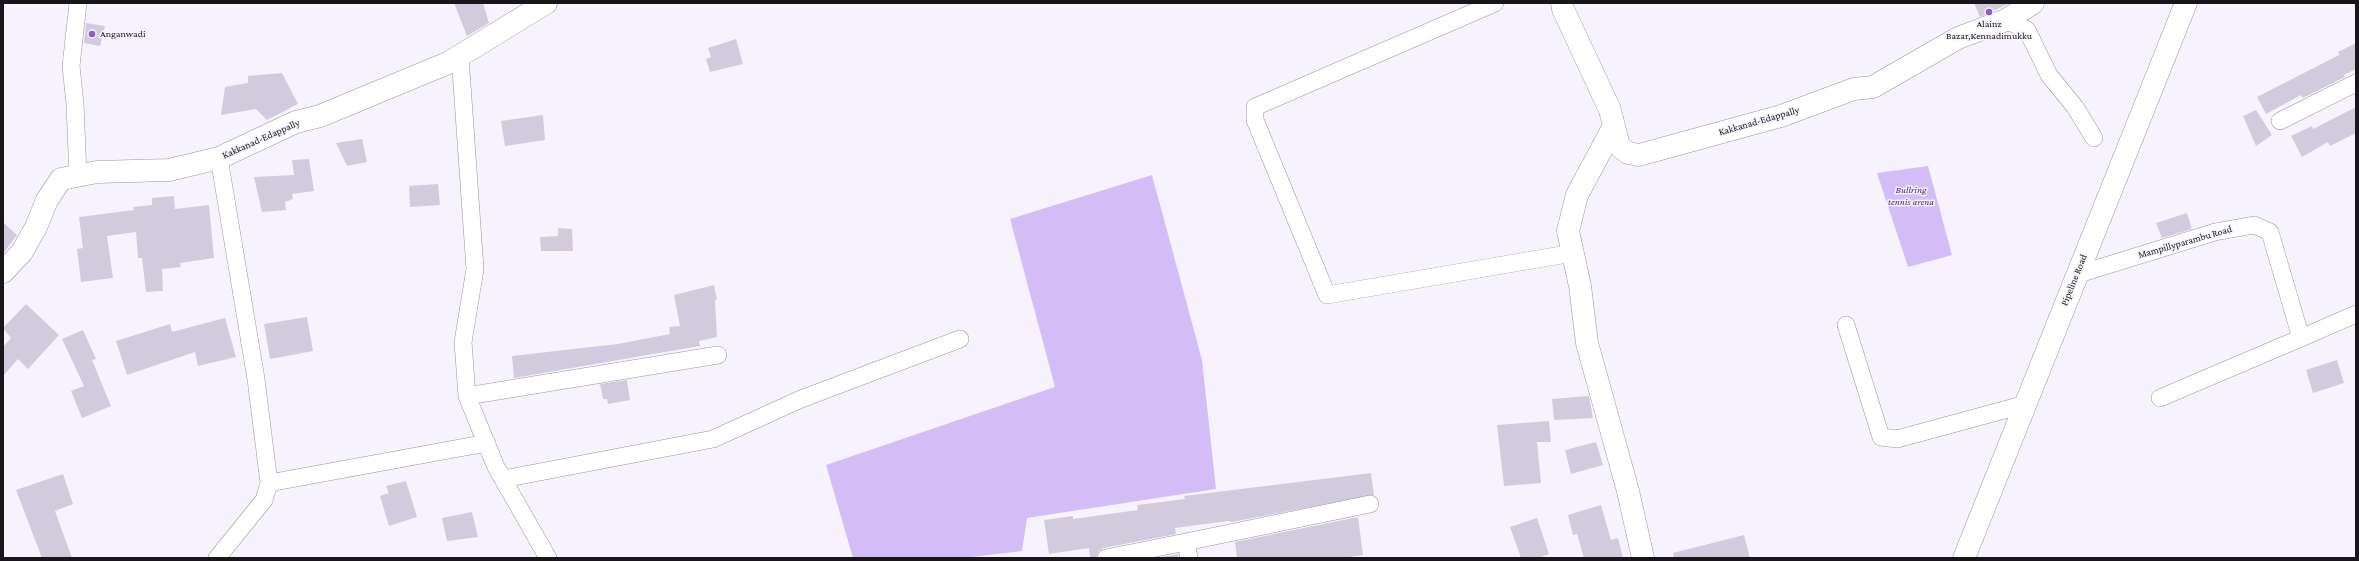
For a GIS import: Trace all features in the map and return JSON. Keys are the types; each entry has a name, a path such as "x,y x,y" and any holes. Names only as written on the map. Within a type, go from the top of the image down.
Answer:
{"street":[{"path":"78,3 71,66 75,104 78,176"},
{"name":"Kakkanad-Edappally","path":"3,272 22,252 36,227 47,200 61,179 97,172 169,170 219,158 296,122 320,116 448,63 546,3"},
{"path":"1495,3 1255,107 1256,120 1327,296 1573,253"},
{"name":"Kakkanad-Edappally","path":"1562,3 1563,10 1610,110 1620,146 1628,153 1639,155 1780,116 1854,89 1874,87 1958,38 2006,20 2033,3"},
{"name":"Pipeline Road","path":"1964,558 2186,3"},
{"path":"2006,20 2027,30 2049,75 2075,107 2094,138"},
{"path":"460,56 476,270 463,342 467,396 496,468 548,558"},
{"path":"2280,121 2356,83"},
{"path":"1614,126 1577,196 1568,231 1580,286 1587,343 1628,491 1643,558"},
{"path":"217,558 264,500 269,483 256,379 219,158"},
{"name":"Mampillyparambu Road","path":"2076,275 2215,232 2254,224 2270,232 2302,338"},
{"path":"2160,398 2356,314"},
{"path":"1846,325 1881,437 1897,440 2026,404"},
{"path":"503,479 713,439 801,399 960,339"},
{"path":"467,396 718,355"},
{"path":"269,483 486,443"},
{"path":"1106,558 1187,550 1370,504"}],"green space":[{"name":"Bullring tennis arena","path":"1928,166 1952,255 1908,267 1877,173"},
{"path":"1152,175 1202,360 1216,489 1027,518 1022,551 963,558 853,558 826,465 1055,387 1010,219"}],"building":[{"path":"454,3 483,3 489,23 467,36"},
{"name":"Alainz Bazar,Kennadimukku","path":"1974,3 2010,3 1980,17"},
{"name":"Anganwadi","path":"86,23 105,26 100,46 84,43"},
{"path":"736,39 743,64 710,72 706,59 711,57 708,48"},
{"path":"2356,43 2356,69 2344,75 2345,77 2303,98 2301,95 2266,114 2257,97 2339,55 2338,52"},
{"path":"282,73 298,104 267,120 256,109 221,115 225,87 248,83 248,76"},
{"path":"2356,107 2356,133 2330,146 2328,142 2302,157 2291,136 2312,126 2313,129"},
{"path":"2256,110 2272,135 2256,146 2243,116"},
{"path":"543,115 545,140 505,146 501,121"},
{"path":"362,139 367,162 347,166 336,143"},
{"path":"309,159 314,191 292,194 293,199 285,202 286,210 262,212 254,177 294,175 292,160"},
{"path":"438,184 440,205 410,207 409,186"},
{"path":"174,196 175,209 209,205 214,258 180,263 181,267 162,269 163,291 146,292 142,258 138,258 136,232 107,236 113,278 81,282 77,249 83,248 79,217 134,210 133,207 152,205 152,198"},
{"path":"2187,213 2192,229 2162,238 2156,223"},
{"path":"3,222 17,235 3,254"},
{"path":"558,228 572,229 573,251 541,251 540,237 558,236"},
{"path":"714,285 717,300 715,300 717,337 699,341 700,346 514,378 512,356 618,344 670,334 669,327 680,326 674,295"},
{"path":"26,304 59,335 28,369 18,359 3,376 3,347 11,338 3,328"},
{"path":"307,317 313,351 270,359 264,324"},
{"path":"225,318 236,357 198,366 195,352 127,375 116,341 170,324 172,332"},
{"path":"83,330 96,359 92,360 111,406 82,418 71,391 84,386 62,339"},
{"path":"2337,360 2344,383 2313,393 2306,370"},
{"path":"627,380 630,400 608,404 607,399 603,399 600,384"},
{"path":"1589,396 1593,418 1554,420 1552,399"},
{"path":"1549,421 1551,442 1537,442 1541,483 1504,486 1497,425"},
{"path":"1596,442 1603,465 1571,474 1565,450"},
{"path":"1371,473 1374,495 1232,522 1228,521 1175,528 1176,534 1104,548 1099,551 1096,558 1090,558 1089,548 1049,554 1044,520 1073,516 1073,519 1138,510 1137,505 1185,499 1184,496"},
{"path":"63,474 73,504 55,511 72,558 42,558 16,490"},
{"path":"406,481 417,517 389,526 380,496 389,493 386,486"},
{"path":"1601,505 1611,540 1618,538 1623,558 1584,558 1577,534 1573,535 1568,515"},
{"path":"472,512 478,537 447,541 442,518"},
{"path":"1358,517 1363,555 1342,558 1237,558 1235,542"},
{"path":"1537,518 1549,554 1538,558 1521,558 1510,527"},
{"path":"1744,535 1750,558 1674,558 1673,553"},
{"path":"1178,554 1179,558 1157,558"}],"place":[{"name":"Alainz Bazar,Kennadimukku","path":"1989,12"},
{"name":"Anganwadi","path":"92,34"}]}
